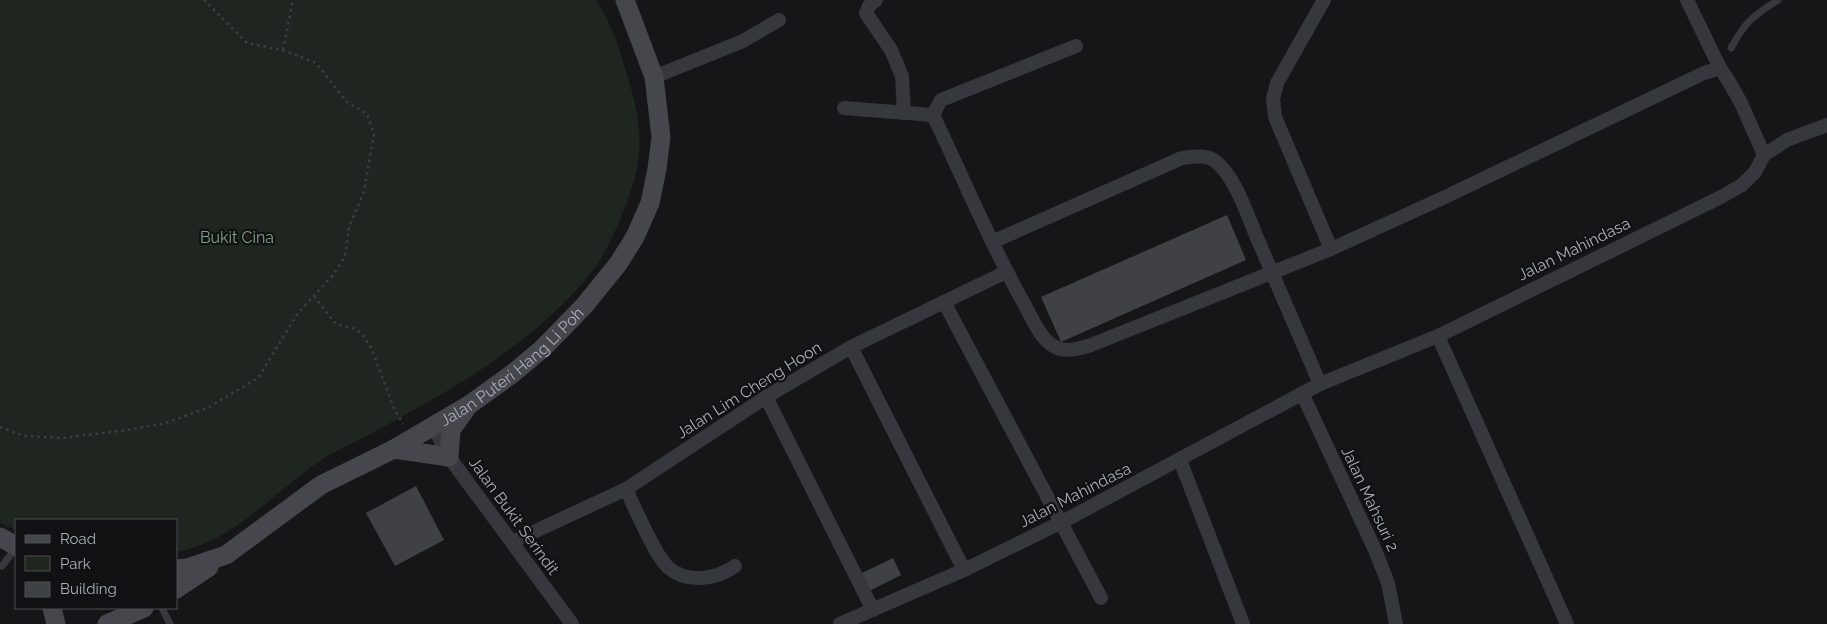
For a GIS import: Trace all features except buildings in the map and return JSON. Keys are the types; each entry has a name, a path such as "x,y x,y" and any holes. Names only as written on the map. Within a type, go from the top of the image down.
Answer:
{"street":[{"path":"620,0 636,29"},
{"name":"Jalan Puteri Hang Li Poh","path":"178,569 187,568 226,555 320,486 394,449 469,404 512,374 542,349 584,306 618,264 635,237 650,202 661,137 654,77 625,0"},
{"name":"Jalan Puteri Hang Li Poh","path":"636,29 637,0"},
{"path":"876,0 866,13 891,50 902,76 904,113"},
{"path":"1324,0 1277,83 1273,99 1275,117 1331,249"},
{"path":"1687,0 1720,68 1741,103 1764,155"},
{"path":"654,77 743,40 779,20"},
{"path":"933,115 941,100 1076,46"},
{"path":"933,115 1006,272 1040,331 1048,342 1061,350 1076,350 1331,249 1445,197 1704,73 1720,68"},
{"path":"844,108 933,115"},
{"name":"Jalan Mahindasa","path":"840,624 964,570 1062,522 1320,384 1438,336 1721,197 1742,185 1755,172 1764,155 1787,140 1827,125"},
{"path":"992,242 1182,158 1198,156 1214,160 1225,171 1236,190 1320,384"},
{"name":"Jalan Lim Cheng Hoon","path":"512,542 626,489 766,397 851,347 1006,272"},
{"path":"944,302 1101,598"},
{"path":"1438,336 1567,624"},
{"path":"851,347 964,570"},
{"name":"Jalan Mahsuri 2","path":"1302,393 1375,550 1388,583 1396,624"},
{"path":"766,397 873,610"},
{"path":"394,449 449,457 451,430 469,404"},
{"name":"Jalan Bukit Serindit","path":"433,426 449,457 572,624"},
{"path":"1180,460 1243,624"},
{"path":"626,489 659,555 669,568 684,576 701,578 717,576 735,566"},
{"path":"178,588 226,555"},
{"path":"52,609 56,624"},
{"path":"107,624 142,609"}],"lane":[{"path":"1731,48 1739,33 1753,16 1778,0"},
{"path":"2,566 7,542"},
{"path":"162,609 170,624"}],"path":[{"path":"0,427 24,436 64,438 127,430 166,422 209,407 258,378 298,313 333,275 345,257 349,227 364,191 374,134 368,114 347,102 316,63 283,50 246,43 204,0"},
{"path":"283,50 293,0"},
{"path":"314,296 334,322 356,329 363,336 370,346 394,409 413,437"}],"green space":[{"name":"Bukit Cina","path":"0,0 596,0 608,20 616,41 635,103 639,136 637,167 628,199 600,260 591,273 546,320 521,341 468,378 369,435 326,457 236,526 197,546 178,551 178,519 15,519 15,530 0,523"}]}
